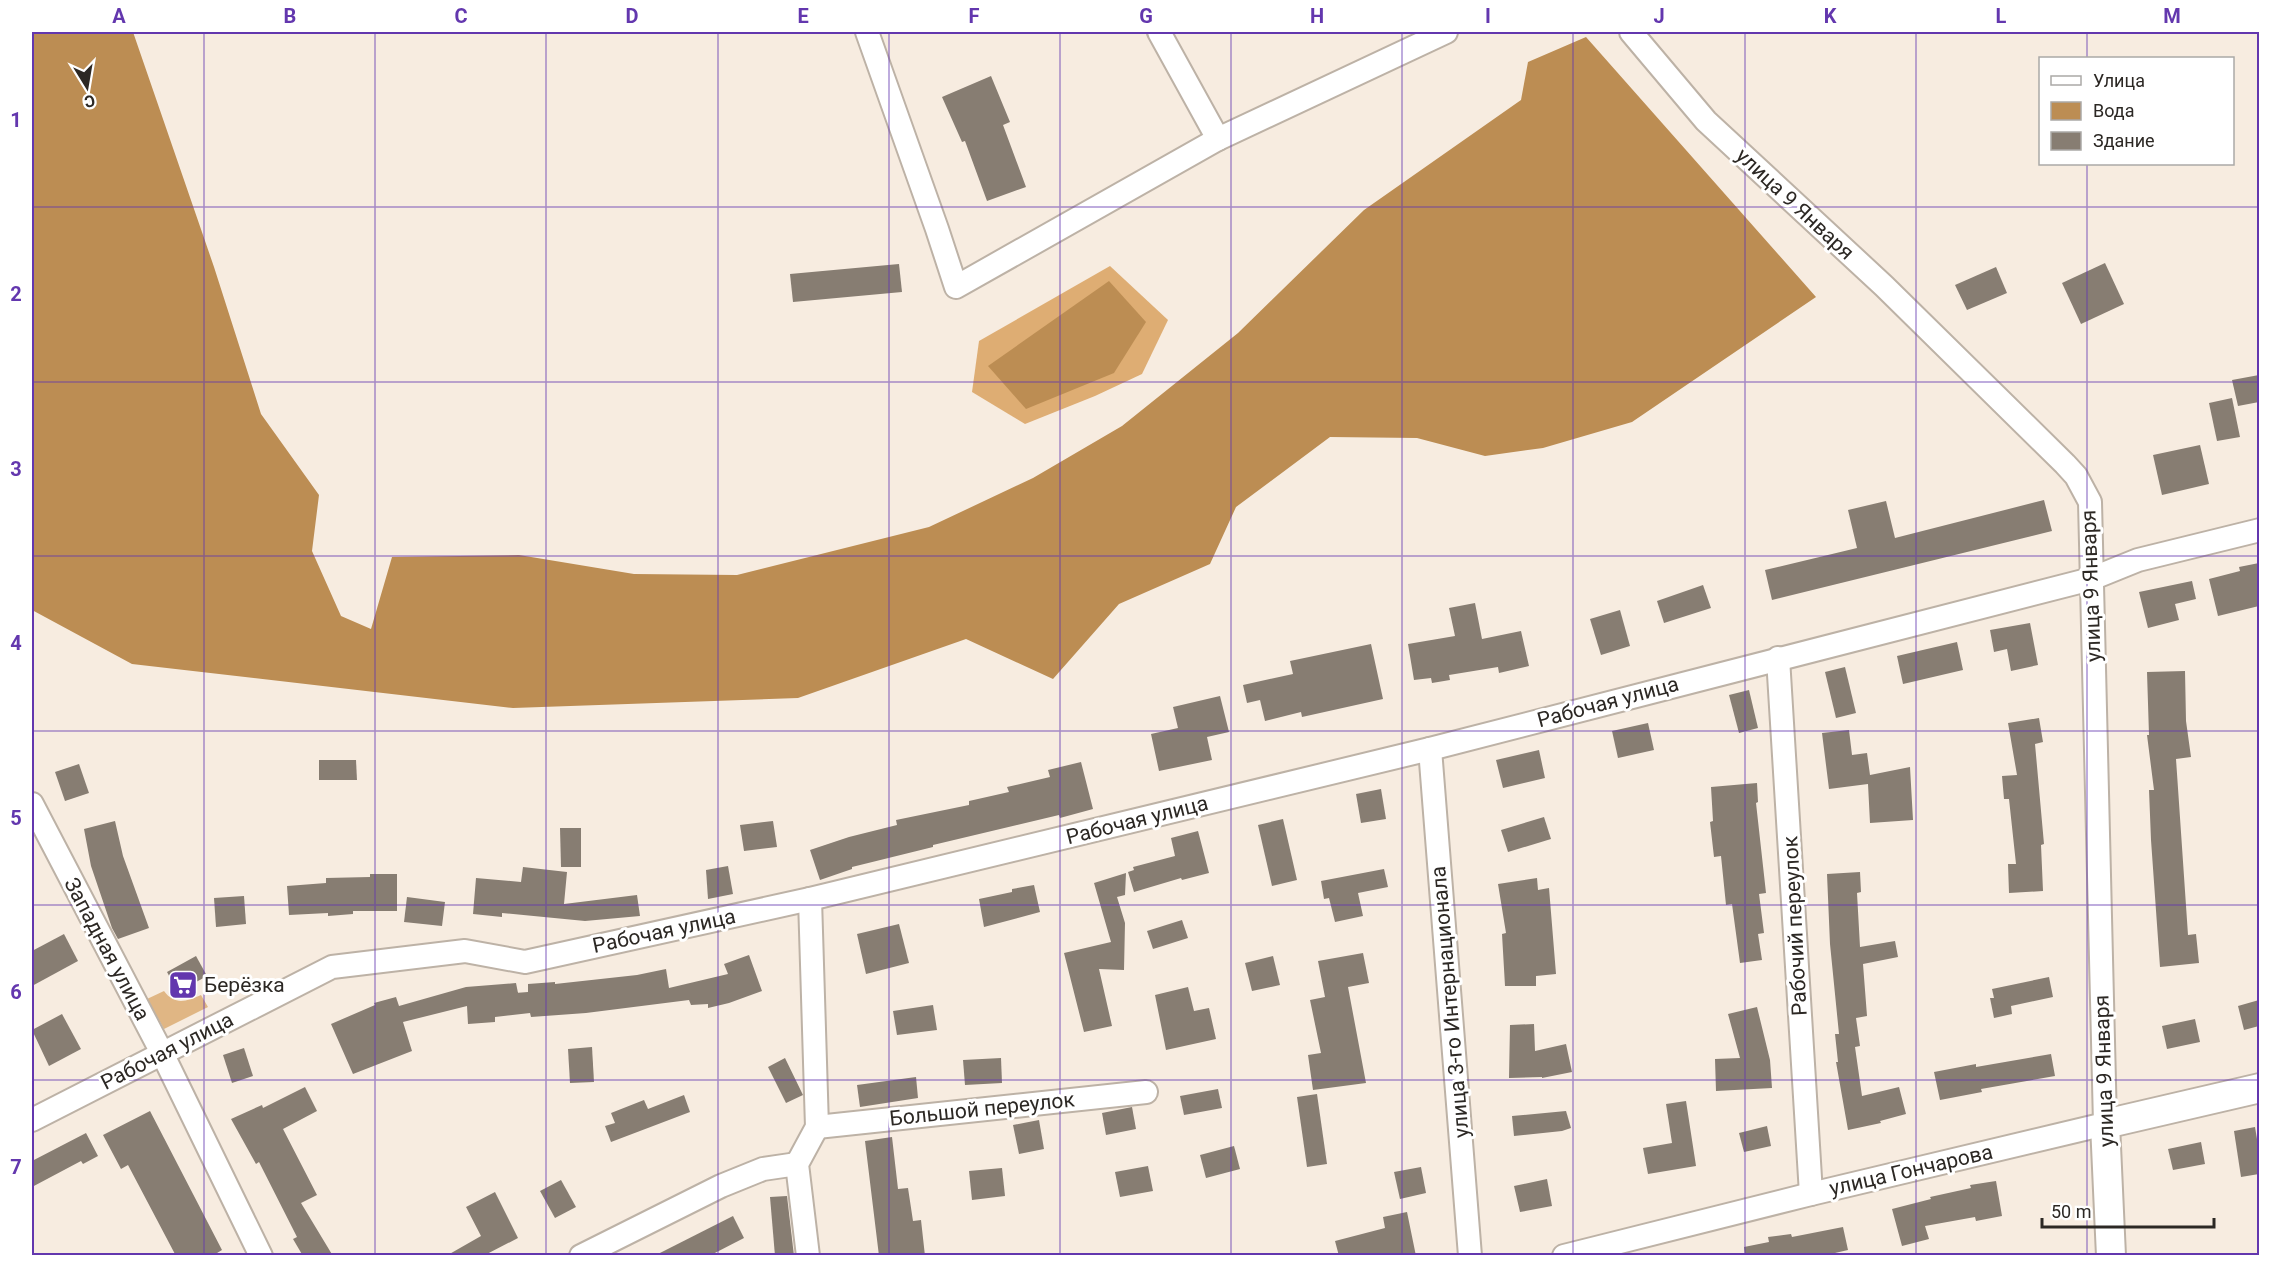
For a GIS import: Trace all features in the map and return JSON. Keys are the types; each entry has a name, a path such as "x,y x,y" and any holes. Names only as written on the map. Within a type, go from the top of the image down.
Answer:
{"street":[{"path":"867,32 938,229 956,287 1218,139 1446,32"},
{"path":"1160,32 1218,139"},
{"name":"улица 9 Января","path":"1631,32 1706,121 1884,286 2076,476 2090,502 2110,1256"},
{"name":"Рабочая улица","path":"32,1120 332,967 465,951 525,962 810,899 1430,749 2091,579 2138,560 2259,530"},
{"name":"Рабочий переулок","path":"1778,658 1811,1194"},
{"name":"улица 3-го Интернационала","path":"1430,749 1470,1256"},
{"name":"Западная улица","path":"32,804 162,1053 261,1256"},
{"path":"808,1256 797,1164 817,1127 810,899"},
{"name":"улица Гончарова","path":"1564,1256 1811,1194 2259,1088"},
{"name":"Большой переулок","path":"817,1127 1146,1092"},
{"path":"581,1256 721,1186 763,1169 797,1164"}],"shaded area":[{"path":"1110,266 1168,320 1142,374 1025,424 972,392 979,341"},
{"path":"164,991 172,999 181,1001 201,995 208,1007 164,1029 147,999"}],"water":[{"path":"32,32 133,32 214,267 261,414 319,495 312,551 341,616 371,629 392,557 519,555 634,574 737,575 929,527 1033,478 1122,426 1238,333 1364,210 1521,100 1528,62 1586,37 1816,297 1632,422 1543,448 1485,456 1417,438 1330,437 1236,507 1210,564 1119,604 1053,679 966,639 798,698 513,708 132,664 32,610"},
{"path":"1109,281 1146,322 1114,373 1026,409 988,366"}],"building":[{"path":"991,76 1010,122 1003,125 1026,187 987,201 965,141 962,142 942,97"},
{"path":"2105,263 2124,304 2081,324 2062,283"},
{"path":"899,264 902,292 793,302 790,274"},
{"path":"1996,267 2007,293 1967,310 1955,285"},
{"path":"2259,375 2259,402 2238,406 2232,380"},
{"path":"2232,398 2240,437 2217,441 2209,403"},
{"path":"2200,445 2209,484 2162,495 2153,455"},
{"path":"2044,500 2052,531 1772,600 1765,570 1857,548 1848,510 1886,501 1895,538"},
{"path":"2259,563 2259,606 2218,616 2209,579 2240,571 2239,567"},
{"path":"2192,581 2196,599 2175,604 2179,620 2148,628 2139,592"},
{"path":"1703,585 1711,608 1664,623 1657,601"},
{"path":"1475,603 1482,639 1521,631 1529,666 1499,673 1498,667 1449,675 1450,680 1432,683 1431,678 1414,680 1408,644 1455,636 1449,608"},
{"path":"1620,610 1630,646 1601,655 1590,619"},
{"path":"2030,623 2038,665 2011,671 2007,649 1994,652 1990,630"},
{"path":"1957,642 1963,670 1903,684 1897,656"},
{"path":"1371,644 1383,699 1302,717 1301,712 1265,721 1260,700 1247,703 1243,685 1293,674 1290,661"},
{"path":"1845,667 1856,713 1836,718 1825,672"},
{"path":"2185,671 2186,721 2191,757 2176,759 2188,935 2196,934 2199,963 2160,967 2151,840 2149,790 2154,790 2147,735 2149,735 2147,672"},
{"path":"1749,690 1758,728 1739,733 1729,695"},
{"path":"1220,696 1229,732 1207,737 1212,760 1159,771 1151,734 1178,728 1173,707"},
{"path":"2039,718 2043,742 2035,744 2044,844 2041,845 2043,891 2009,893 2008,864 2016,864 2009,799 2004,799 2002,776 2017,775 2008,723"},
{"path":"1648,723 1654,750 1618,758 1612,731"},
{"path":"1849,730 1852,755 1867,753 1870,775 1910,767 1913,820 1870,823 1868,784 1829,789 1822,733"},
{"path":"1539,750 1545,778 1503,788 1496,760"},
{"path":"319,760 356,760 357,780 319,780"},
{"path":"1081,762 1093,809 933,845 933,847 852,867 852,869 820,880 810,850 897,825 896,820 969,805 969,801 1009,792 1007,787 1050,777 1048,770"},
{"path":"79,764 89,793 65,801 55,772"},
{"path":"1757,783 1758,802 1756,803 1766,893 1759,894 1764,933 1758,934 1762,960 1740,963 1732,904 1726,905 1721,856 1714,857 1710,822 1713,821 1711,787"},
{"path":"1381,789 1386,819 1361,823 1356,794"},
{"path":"1544,817 1551,839 1508,852 1501,830"},
{"path":"1283,819 1297,880 1272,886 1258,825"},
{"path":"115,821 123,856 149,928 118,939 112,928 91,866 84,829"},
{"path":"773,821 777,847 744,851 740,825"},
{"path":"560,828 581,828 581,867 561,867"},
{"path":"1198,831 1209,873 1182,880 1181,878 1134,892 1128,872 1134,870 1133,867 1175,856 1171,838"},
{"path":"728,866 733,894 708,899 706,870"},
{"path":"523,867 567,872 564,904 637,895 640,916 585,921 502,913 502,917 473,914 476,878 521,882"},
{"path":"1384,869 1388,887 1358,893 1363,916 1335,922 1329,898 1324,899 1321,881"},
{"path":"1860,872 1861,892 1857,893 1860,947 1895,941 1898,957 1863,964 1867,1016 1856,1018 1860,1046 1855,1047 1862,1096 1899,1087 1906,1114 1880,1121 1881,1123 1848,1130 1836,1062 1838,1062 1835,1034 1839,1034 1830,944 1827,874"},
{"path":"1126,873 1125,895 1117,897 1125,923 1124,970 1099,969 1112,1026 1084,1032 1064,953 1111,942 1094,883"},
{"path":"370,874 397,874 397,911 353,911 353,914 328,916 328,913 289,915 287,886 326,883 326,878 370,877"},
{"path":"1537,878 1538,890 1549,888 1556,974 1536,976 1536,986 1505,986 1502,934 1506,933 1498,884"},
{"path":"1034,885 1040,912 984,927 979,899"},
{"path":"244,896 246,924 216,927 214,898"},
{"path":"407,897 445,902 442,926 404,922"},
{"path":"1182,920 1188,938 1153,949 1147,931"},
{"path":"899,924 909,963 866,974 857,934"},
{"path":"64,934 78,961 32,986 32,951"},
{"path":"1363,953 1369,983 1348,987 1366,1083 1313,1090 1308,1055 1321,1053 1310,1000 1325,997 1318,961"},
{"path":"749,955 762,991 708,1008 708,1004 691,1005 689,1000 586,1013 531,1017 530,1013 495,1017 495,1022 468,1024 467,1006 403,1022 412,1051 353,1074 331,1024 375,1005 374,1003 396,997 399,1006 466,987 516,983 518,993 528,992 528,984 555,982 555,984 637,975 666,969 669,988 728,974 724,964"},
{"path":"196,956 207,976 178,992 167,972"},
{"path":"1273,956 1280,985 1252,991 1245,963"},
{"path":"2049,977 2053,997 2011,1006 2012,1014 1994,1018 1990,998 1994,998 1992,989"},
{"path":"1188,987 1194,1011 1209,1008 1216,1039 1166,1050 1155,995"},
{"path":"2259,1000 2259,1026 2244,1030 2238,1006"},
{"path":"933,1005 937,1030 897,1035 893,1011"},
{"path":"1757,1007 1770,1060 1772,1088 1716,1091 1715,1059 1740,1058 1728,1014"},
{"path":"62,1014 81,1049 49,1066 32,1030"},
{"path":"2195,1019 2200,1042 2167,1049 2162,1026"},
{"path":"1534,1024 1535,1051 1566,1044 1572,1072 1542,1078 1509,1078 1510,1025"},
{"path":"592,1047 594,1082 570,1083 568,1049"},
{"path":"244,1048 253,1076 232,1083 223,1055"},
{"path":"2051,1054 2055,1076 1981,1089 1982,1092 1940,1100 1934,1072"},
{"path":"785,1058 803,1095 786,1103 768,1067"},
{"path":"1001,1058 1002,1083 965,1085 963,1060"},
{"path":"916,1077 918,1098 860,1107 857,1085"},
{"path":"305,1087 317,1111 283,1129 317,1195 301,1203 333,1256 303,1256 293,1239 297,1237 259,1162 256,1164 231,1119 262,1105 263,1108"},
{"path":"1218,1089 1222,1108 1184,1115 1180,1096"},
{"path":"1317,1094 1327,1164 1307,1167 1297,1097"},
{"path":"684,1095 690,1112 611,1142 605,1126 615,1123 611,1113 644,1100 648,1109"},
{"path":"1686,1101 1696,1166 1648,1174 1643,1148 1672,1143 1666,1104"},
{"path":"1132,1107 1136,1129 1106,1135 1102,1113"},
{"path":"150,1111 222,1250 212,1256 176,1256 128,1165 121,1169 103,1135"},
{"path":"1566,1111 1571,1128 1514,1136 1512,1116"},
{"path":"1039,1120 1044,1149 1019,1154 1013,1125"},
{"path":"1767,1126 1771,1146 1744,1152 1739,1133"},
{"path":"2255,1127 2259,1151 2259,1174 2241,1177 2234,1131"},
{"path":"86,1133 98,1156 83,1164 81,1161 32,1187 32,1161"},
{"path":"892,1137 898,1189 908,1188 913,1221 921,1220 925,1256 879,1256 865,1141"},
{"path":"2201,1142 2205,1164 2173,1170 2168,1149"},
{"path":"1234,1146 1240,1169 1206,1178 1200,1155"},
{"path":"1148,1166 1153,1191 1120,1197 1115,1172"},
{"path":"1421,1167 1426,1193 1400,1199 1394,1172"},
{"path":"1002,1168 1005,1196 972,1200 969,1171"},
{"path":"1547,1179 1552,1206 1520,1212 1514,1186"},
{"path":"561,1180 576,1207 555,1218 540,1191"},
{"path":"1996,1181 2002,1216 1976,1221 1975,1217 1925,1226 1929,1239 1902,1246 1892,1209 1931,1199 1930,1197 1971,1188 1970,1185"},
{"path":"495,1192 518,1238 483,1256 446,1256 481,1236 466,1207"},
{"path":"787,1196 794,1256 775,1256 770,1197"},
{"path":"1407,1212 1416,1256 1339,1256 1335,1241 1385,1228 1383,1217"},
{"path":"733,1216 744,1238 709,1256 654,1256"},
{"path":"1843,1227 1848,1250 1822,1256 1745,1256 1744,1247 1769,1242 1768,1237 1791,1234 1792,1237"}],"place":[{"name":"Берёзка","path":"183,985"}]}
